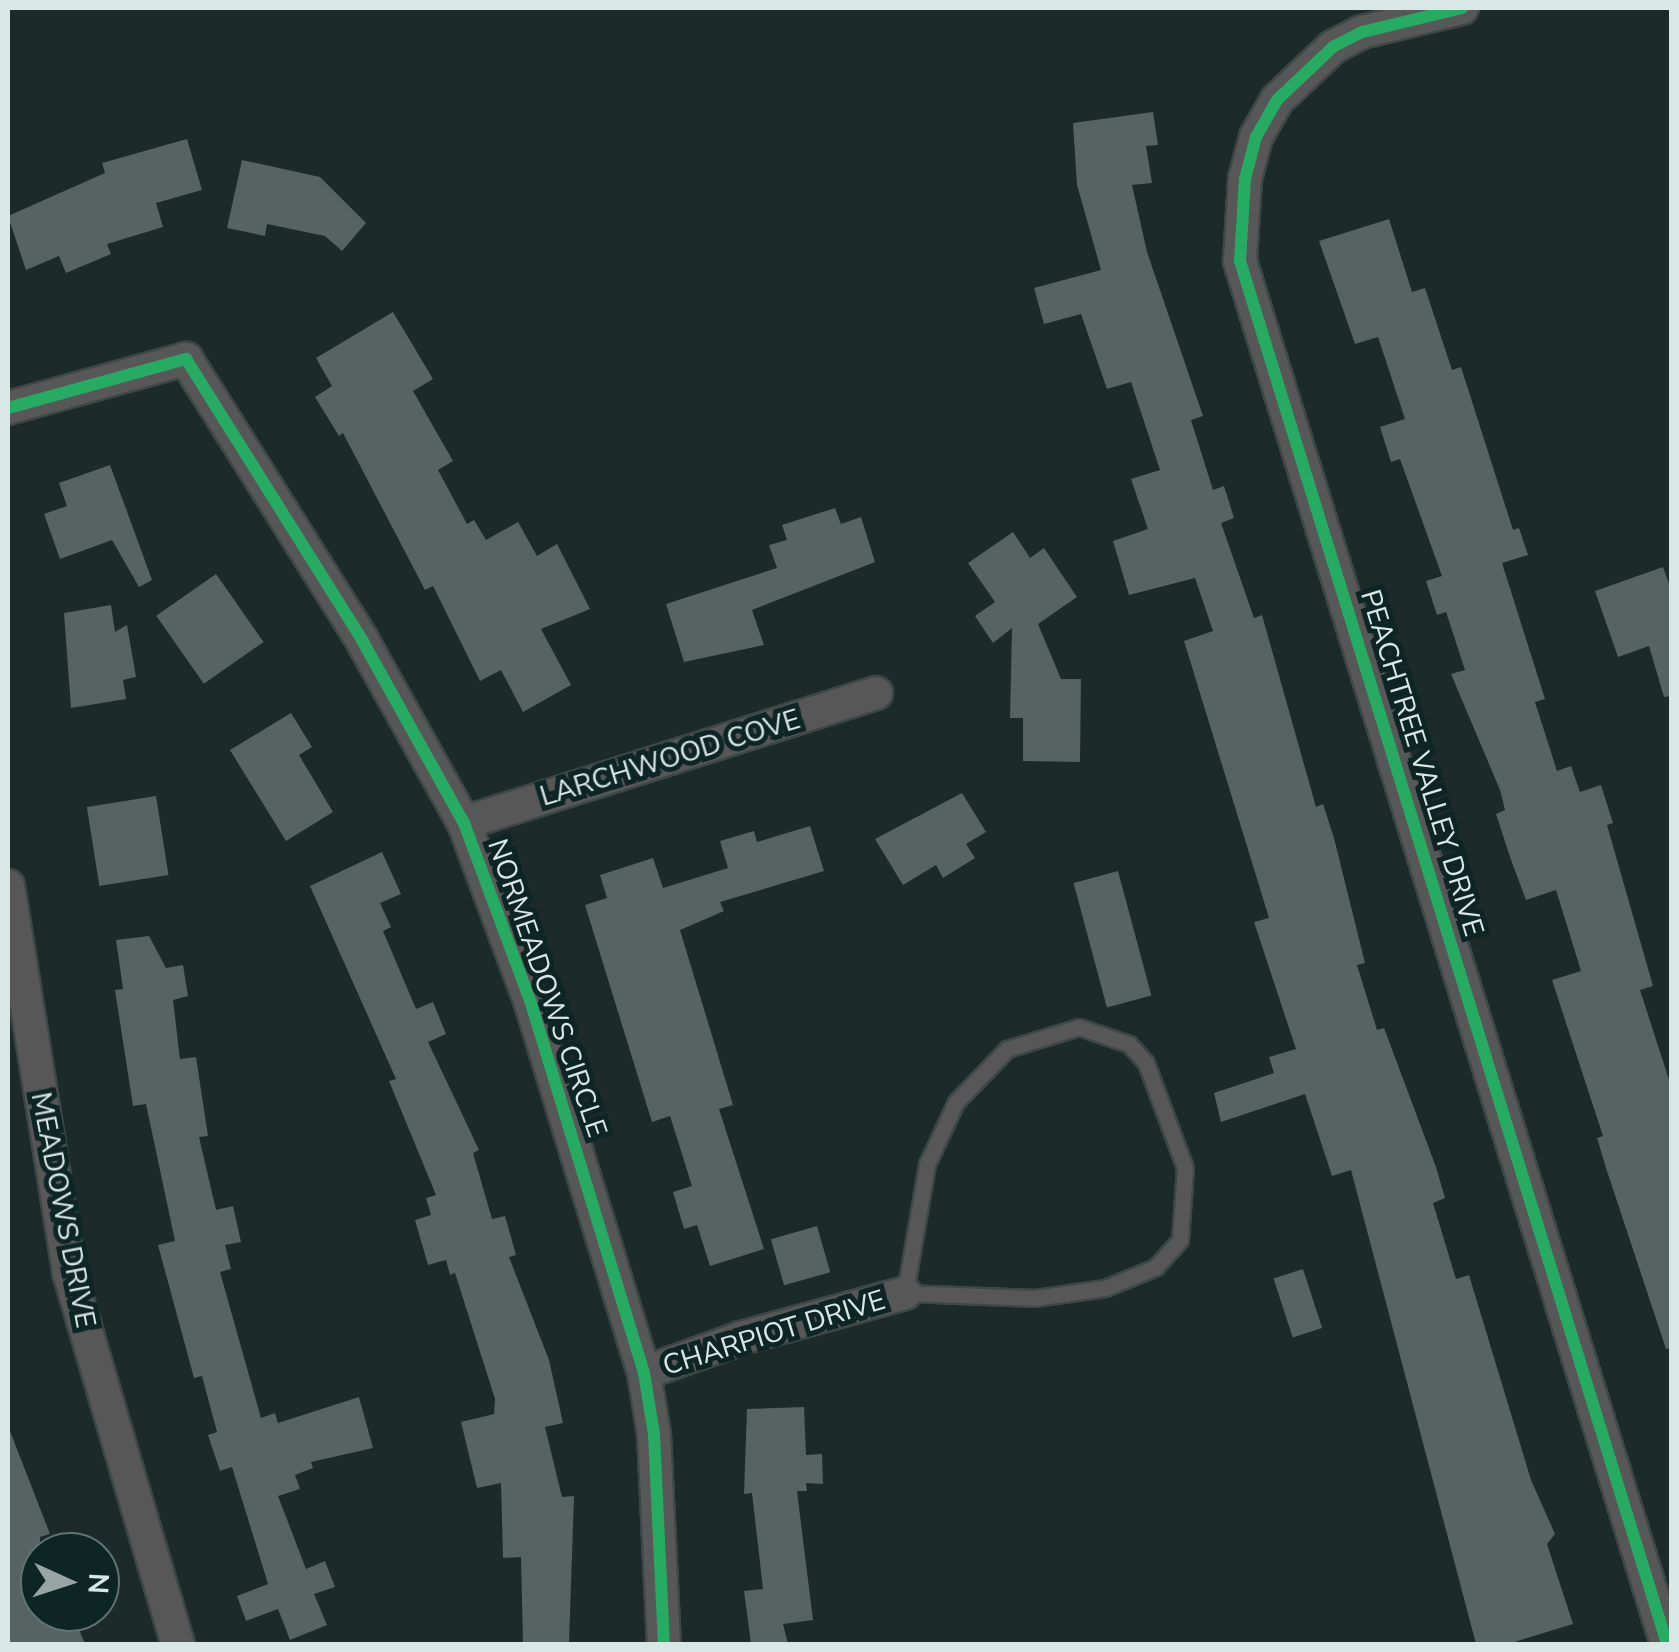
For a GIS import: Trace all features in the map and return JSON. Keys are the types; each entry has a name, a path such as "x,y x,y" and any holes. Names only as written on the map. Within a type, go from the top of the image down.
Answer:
{"street":[{"name":"PEACHTREE VALLEY DRIVE","path":"1462,8 1362,32 1332,48 1288,87 1256,137 1244,178 1240,261 1668,1644"},
{"name":"NORMEADOWS CIRCLE","path":"8,408 186,359 362,640 464,823 530,1000 644,1374 654,1434 664,1644"},
{"name":"LARCHWOOD COVE","path":"464,823 876,693"},
{"name":"MEADOWS DRIVE","path":"8,886 69,1272 178,1644"},
{"name":"CHARPIOT DRIVE","path":"644,1374 741,1338 905,1294"}],"lane":[{"path":"1078,1027 1130,1044 1169,1112 1186,1168 1186,1210 1170,1256 1134,1279 1091,1290 1035,1298 905,1294 927,1164 939,1129 985,1064 1006,1048 1078,1027"}],"building":[{"path":"1153,112 1158,145 1146,146 1152,183 1132,185 1147,252 1203,416 1191,420 1213,490 1224,486 1234,518 1221,523 1254,618 1262,615 1316,807 1323,804 1334,838 1365,963 1357,965 1377,1030 1384,1028 1436,1167 1445,1198 1433,1203 1456,1279 1469,1275 1531,1480 1555,1534 1547,1544 1573,1624 1508,1644 1476,1644 1351,1170 1332,1176 1305,1094 1221,1122 1214,1093 1274,1073 1269,1057 1296,1049 1254,922 1269,918 1184,641 1213,631 1195,578 1129,595 1113,541 1148,529 1131,479 1160,470 1131,382 1107,389 1081,314 1044,324 1034,288 1101,270 1077,185 1073,123"},
{"path":"187,139 202,190 156,203 163,227 107,244 111,254 66,273 59,256 26,270 8,216 105,173 102,163"},
{"path":"242,160 320,177 366,223 342,251 325,236 267,224 265,236 227,228"},
{"path":"1389,219 1412,292 1425,288 1452,370 1461,367 1513,530 1519,528 1528,555 1502,563 1545,699 1535,702 1557,771 1571,766 1580,792 1601,785 1613,823 1607,825 1653,986 1640,990 1672,1089 1672,1348 1666,1349 1606,1168 1597,1138 1603,1136 1552,980 1581,971 1556,890 1526,900 1510,857 1496,814 1505,810 1500,790 1451,674 1465,670 1446,612 1437,615 1426,581 1442,576 1400,459 1391,462 1380,427 1405,419 1378,337 1355,344 1319,241"},
{"path":"393,312 433,379 413,391 453,461 438,470 467,524 474,520 486,540 518,522 537,556 557,544 590,609 541,629 571,685 523,712 501,670 480,681 433,586 425,590 343,433 339,436 315,397 332,386 316,358"},
{"path":"110,465 152,580 139,587 112,540 60,559 44,514 67,506 59,483"},
{"path":"835,508 841,524 861,517 875,562 752,610 764,645 684,662 666,604 777,568 769,545 787,540 782,525"},
{"path":"1013,532 1030,558 1044,548 1077,597 1038,624 1061,679 1081,679 1080,762 1023,761 1023,718 1010,718 1012,628 993,643 975,616 995,602 968,563"},
{"path":"1663,567 1672,592 1672,696 1664,697 1649,646 1618,657 1595,591"},
{"path":"216,574 264,642 204,684 156,616"},
{"path":"111,605 115,632 127,625 136,677 123,680 126,699 71,708 64,613"},
{"path":"291,713 312,747 299,755 333,812 286,841 230,750"},
{"path":"962,793 986,832 966,844 975,858 943,878 936,865 903,885 875,839"},
{"path":"156,796 169,875 99,886 87,807"},
{"path":"810,826 824,871 720,902 724,911 680,930 733,1105 719,1109 764,1249 710,1266 697,1225 684,1229 673,1192 692,1186 670,1116 652,1122 585,905 607,898 600,875 653,858 663,888 728,868 720,841 754,831 757,842"},
{"path":"382,852 401,894 380,903 391,927 383,931 416,1009 433,1002 446,1034 428,1042 479,1150 473,1153 492,1219 505,1216 516,1255 509,1257 549,1360 563,1423 545,1427 562,1497 574,1496 569,1644 523,1644 521,1557 503,1558 501,1483 477,1488 461,1422 494,1414 495,1399 455,1273 450,1275 446,1260 428,1265 415,1220 431,1215 426,1198 436,1195 389,1081 396,1079 310,886"},
{"path":"1118,871 1151,996 1107,1008 1074,883"},
{"path":"149,936 166,968 183,965 188,996 173,1000 180,1059 196,1057 208,1136 199,1137 216,1210 233,1206 241,1242 225,1245 231,1269 220,1272 261,1418 275,1413 278,1423 359,1397 373,1448 311,1462 313,1468 295,1475 300,1489 278,1496 306,1569 325,1561 335,1587 314,1594 327,1625 290,1640 278,1609 246,1621 237,1596 268,1584 232,1467 220,1471 208,1435 217,1432 202,1376 194,1378 158,1245 175,1241 146,1104 133,1106 115,990 123,989 116,940"},
{"path":"817,1226 830,1272 784,1285 771,1239"},
{"path":"1303,1269 1322,1328 1293,1338 1274,1279"},
{"path":"804,1407 806,1455 822,1454 823,1484 806,1483 807,1491 797,1491 813,1620 783,1624 788,1644 751,1644 744,1591 763,1589 752,1493 744,1494 747,1409"},
{"path":"8,1426 49,1532 20,1532 20,1632 80,1632 85,1644 8,1644"}],"cycle path":[{"path":"1462,8 1362,32 1333,47 1277,100 1256,137 1245,179 1240,261 1667,1644"},
{"path":"8,408 186,359 362,640 464,823 530,1000 644,1373 654,1434 664,1644"}]}
